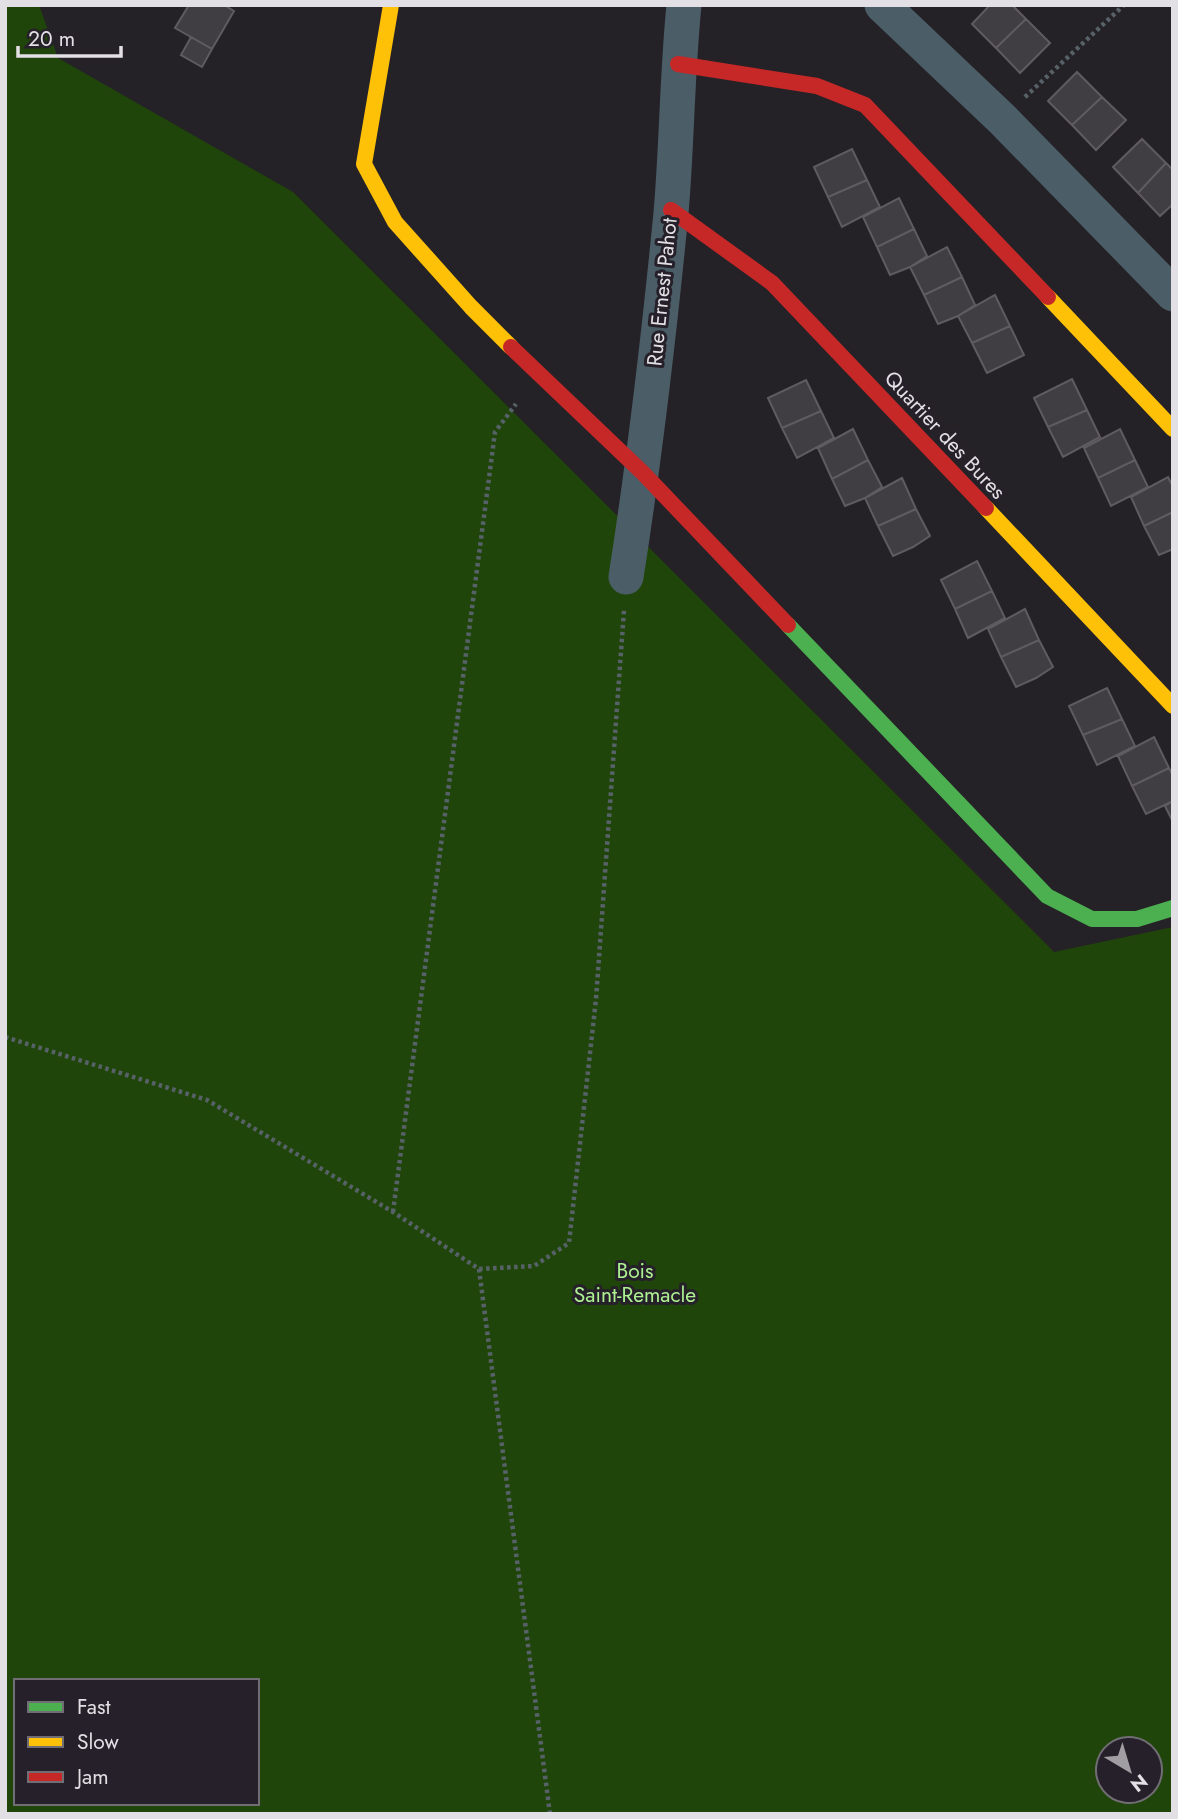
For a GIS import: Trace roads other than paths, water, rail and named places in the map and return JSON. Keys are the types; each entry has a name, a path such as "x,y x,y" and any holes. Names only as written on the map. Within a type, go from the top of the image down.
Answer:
{"street":[{"path":"391,5 364,164 395,222 471,307 643,473 1047,896 1092,919 1137,919 1173,908"},
{"name":"Rue Ernest Pahot","path":"626,577 643,473 671,210 678,64 684,5"},
{"path":"882,5 1002,119 1173,293"},
{"path":"678,64 817,86 865,105 1173,429"},
{"name":"Quartier des Bures","path":"671,210 772,283 1173,706"}],"park label":[{"name":"Bois Saint-Remacle","path":"635,1283"}]}
